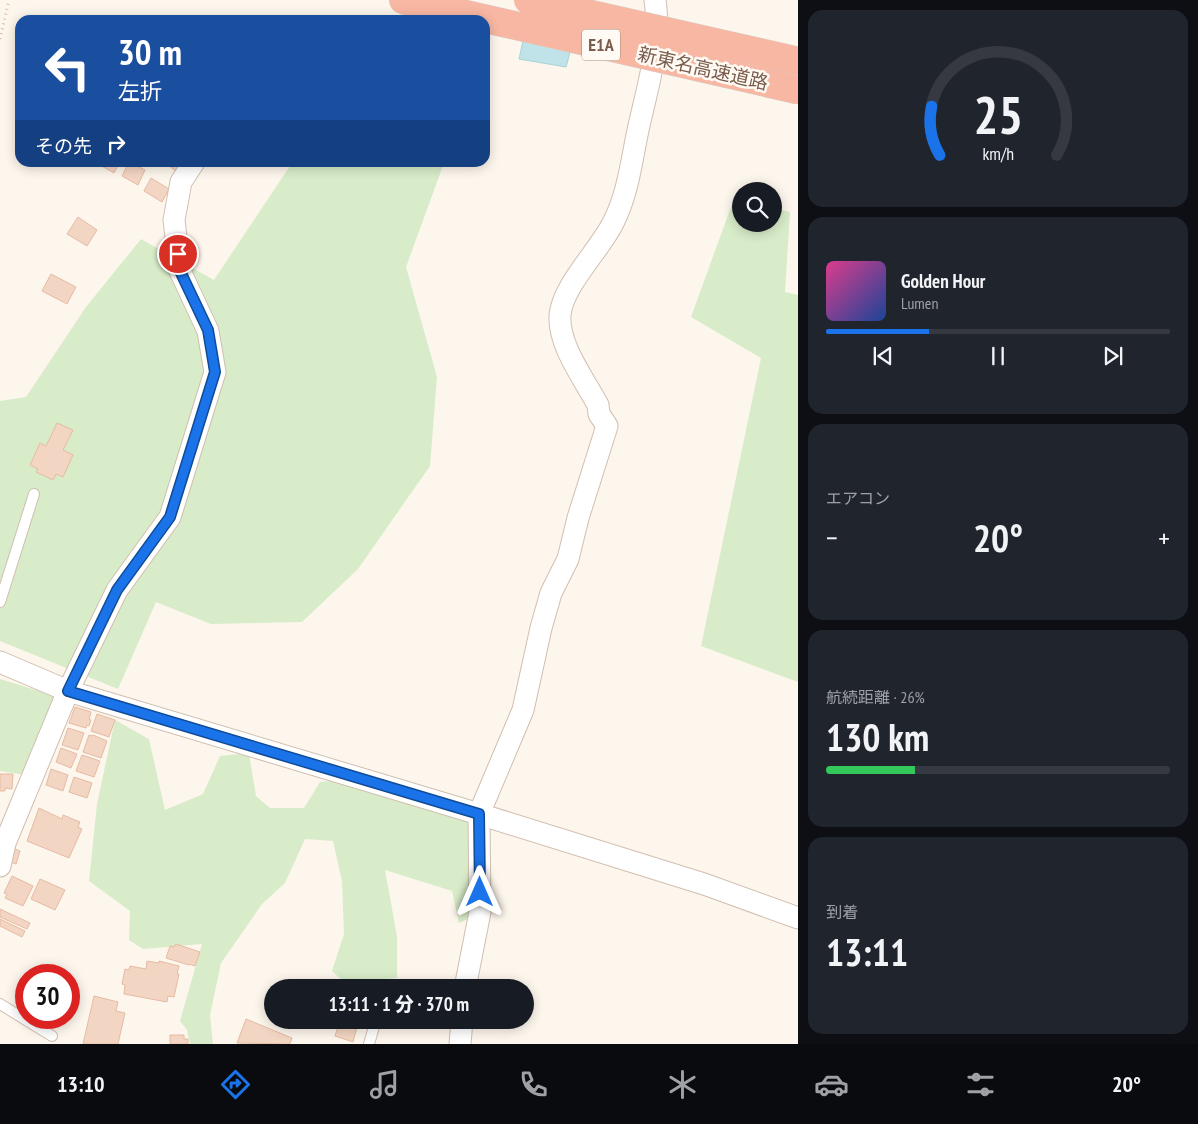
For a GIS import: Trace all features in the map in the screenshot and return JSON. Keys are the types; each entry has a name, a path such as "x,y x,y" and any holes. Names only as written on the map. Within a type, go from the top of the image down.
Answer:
{"highway":[{"name":"新東名高速道路","path":"403,0 469,15"},
{"name":"新東名高速道路","path":"528,0 798,61"},
{"name":"新東名高速道路","path":"490,20 798,90"}],"street":[{"path":"467,979 480,912 479,814 523,710 541,628 551,593 568,559 578,518 607,426 599,414 598,405 562,339 560,316 562,304 568,291 608,233 624,196 652,67 657,34 655,0"},
{"path":"0,866 6,843 68,691 117,590 170,517 215,372 208,330 180,271 174,220 181,182 191,167"},
{"path":"0,662 68,691 479,814 704,884 798,918"},
{"path":"460,1044 461,1029"}],"lane":[{"path":"0,602 34,494"},
{"path":"0,1004 52,1036"},
{"path":"369,1044 373,1029"}],"path":[{"path":"0,39 9,0"}],"green space":[{"path":"289,167 443,167 406,267 437,377 430,466 358,569 302,622 211,624 156,602 118,689 0,641 0,401 26,397 86,307 141,239 214,280"},
{"path":"732,204 732,232 782,232 782,210 790,212 785,292 798,295 798,682 701,646 761,358 691,317"},
{"path":"0,679 59,697 26,775 0,771"},
{"path":"115,720 149,739 165,810 203,794 220,756 249,753 256,796 270,808 304,808 320,782 349,779 473,824 472,917 459,923 452,891 385,870 397,936 397,978 341,979 332,971 344,934 342,881 333,841 305,839 285,883 262,904 221,963 210,1015 213,1044 190,1044 187,1030 180,1021 202,944 143,949 129,940 130,911 89,881 97,804"}],"water":[{"path":"532,0 590,0 584,33 576,31 566,67 519,59"}],"building":[{"path":"104,167 117,167 114,173"},
{"path":"126,167 139,167 145,170 138,185 122,176"},
{"path":"171,167 179,167 176,171"},
{"path":"151,178 169,189 162,202 144,191"},
{"path":"78,217 97,230 87,246 67,234"},
{"path":"51,274 76,287 67,304 42,291"},
{"path":"57,423 73,430 63,450 73,455 63,477 56,474 53,480 36,472 38,469 30,465 40,443 46,446"},
{"path":"75,707 91,712 89,719 91,720 86,728 69,723"},
{"path":"97,714 115,720 109,737 91,731"},
{"path":"68,728 84,733 78,750 62,745"},
{"path":"89,735 107,741 101,758 83,752"},
{"path":"61,748 77,754 71,768 56,762"},
{"path":"82,755 100,761 94,777 76,771"},
{"path":"51,769 68,775 63,791 46,785"},
{"path":"0,774 13,774 12,789 5,788 5,791 0,791"},
{"path":"74,777 92,783 87,798 69,792"},
{"path":"39,808 62,819 63,815 80,822 78,827 82,829 69,858 27,841"},
{"path":"15,849 20,851 16,864 11,862"},
{"path":"12,876 33,886 23,906 5,898 7,894 4,893"},
{"path":"40,879 65,890 55,910 31,899"},
{"path":"0,909 30,923 27,929 0,917"},
{"path":"0,919 25,931 22,937 0,926"},
{"path":"176,944 200,952 195,966 166,958 170,946 174,947"},
{"path":"147,961 159,963 159,961 179,966 174,997 168,996 167,1002 124,994 125,985 122,984 125,969 129,970 130,966 146,969"},
{"path":"94,996 118,1002 116,1011 125,1013 118,1044 83,1044"},
{"path":"246,1019 264,1026 264,1029 270,1029 292,1038 290,1044 237,1043"},
{"path":"337,1029 357,1029 353,1042 335,1036"},
{"path":"170,1035 184,1035 184,1039 188,1039 188,1044 170,1044"}],"route":[{"path":"178,254 180,271 208,330 215,372 170,517 117,590 68,691 479,814 480,892"}]}
